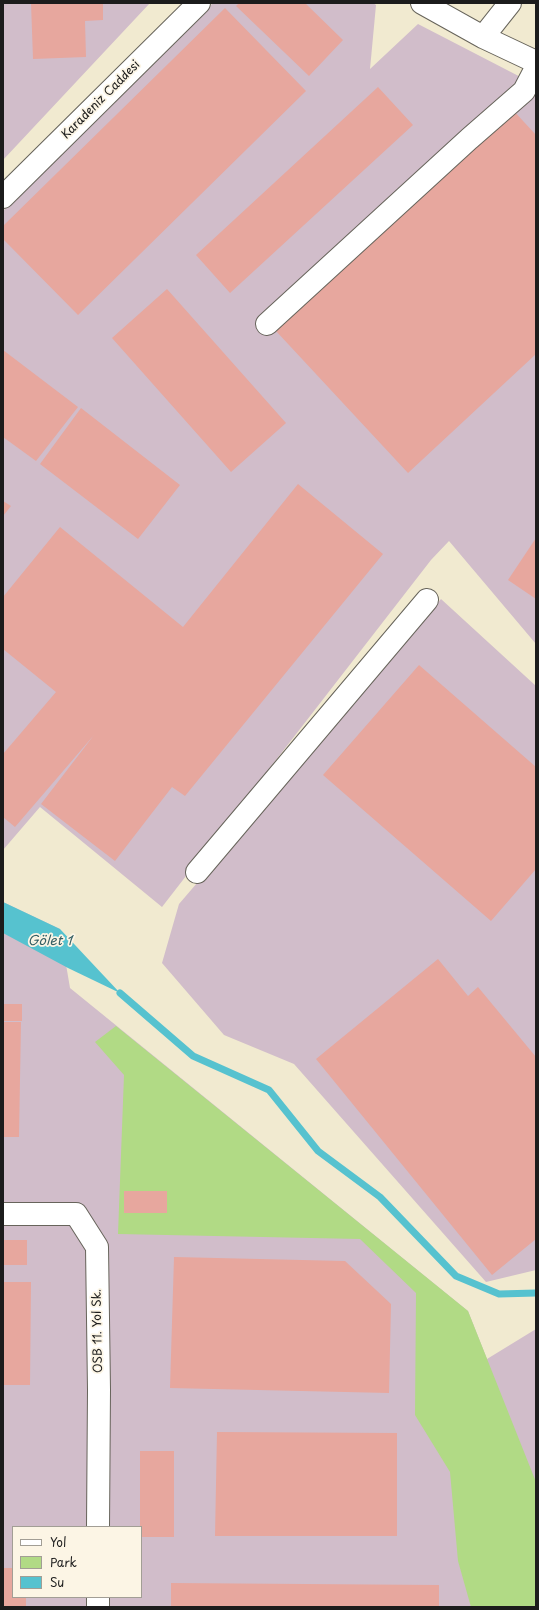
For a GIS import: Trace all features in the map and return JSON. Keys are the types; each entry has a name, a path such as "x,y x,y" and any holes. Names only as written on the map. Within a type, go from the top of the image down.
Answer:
{"street":[{"name":"Karadeniz Caddesi","path":"3,197 199,3"},
{"path":"422,3 483,37 536,62"},
{"path":"483,37 510,3"},
{"path":"267,324 469,139 524,91 536,68"},
{"path":"197,872 427,600"},
{"name":"OSB 11. Yol Sk.","path":"3,1214 76,1214 97,1247 99,1390 98,1526"}],"shaded area":[{"path":"3,3 150,3 3,160"},
{"path":"213,3 373,3 376,5 370,69 418,24 536,85 536,644 449,541 431,560 162,907 40,807 3,850 3,211"},
{"path":"441,599 536,686 536,1270 486,1282 294,1064 224,1035 162,963 179,904"},
{"path":"3,902 60,929 70,988 468,1311 487,1359 536,1329 536,1607 3,1607"}],"green space":[{"path":"116,1026 468,1311 536,1482 536,1607 471,1607 458,1561 450,1472 415,1415 416,1293 360,1239 118,1234 124,1075 95,1042"}],"water":[{"name":"Gölet 1","path":"3,902 60,929 120,993 68,968 3,933"}],"building":[{"path":"31,3 103,3 103,20 85,21 86,57 33,59"},
{"path":"239,3 305,3 343,40 309,76 236,6"},
{"path":"225,8 306,91 78,315 3,239 3,226"},
{"path":"378,87 413,125 230,293 196,255"},
{"path":"512,109 536,135 536,354 408,473 276,331"},
{"path":"167,289 286,423 231,472 112,338"},
{"path":"3,350 78,407 36,461 3,437"},
{"path":"81,408 180,485 138,539 40,464"},
{"path":"298,484 383,554 185,796 172,787 115,861 41,804 94,735 15,827 3,817 3,754 56,692 3,649 3,597 60,527 183,627"},
{"path":"3,501 11,506 3,516"},
{"path":"536,538 536,599 508,580"},
{"path":"419,665 536,767 536,869 491,921 323,775"},
{"path":"438,959 468,996 478,987 536,1057 536,1239 492,1275 316,1059"},
{"path":"3,1004 22,1004 22,1021 3,1021"},
{"path":"3,1022 21,1022 19,1137 3,1137"},
{"path":"124,1191 167,1191 167,1213 124,1213"},
{"path":"3,1240 27,1240 27,1265 3,1265"},
{"path":"174,1257 345,1261 391,1304 389,1393 170,1388"},
{"path":"3,1282 31,1282 30,1385 3,1385"},
{"path":"217,1432 397,1433 397,1536 215,1536"},
{"path":"140,1451 174,1451 174,1537 142,1537 142,1526 140,1526"},
{"path":"3,1568 12,1568 12,1598 26,1598 26,1607 3,1607"},
{"path":"171,1583 439,1585 439,1607 171,1607"}],"waterway":[{"path":"120,993 193,1056 269,1090 318,1151 380,1197 456,1276 499,1294 536,1293"}]}
